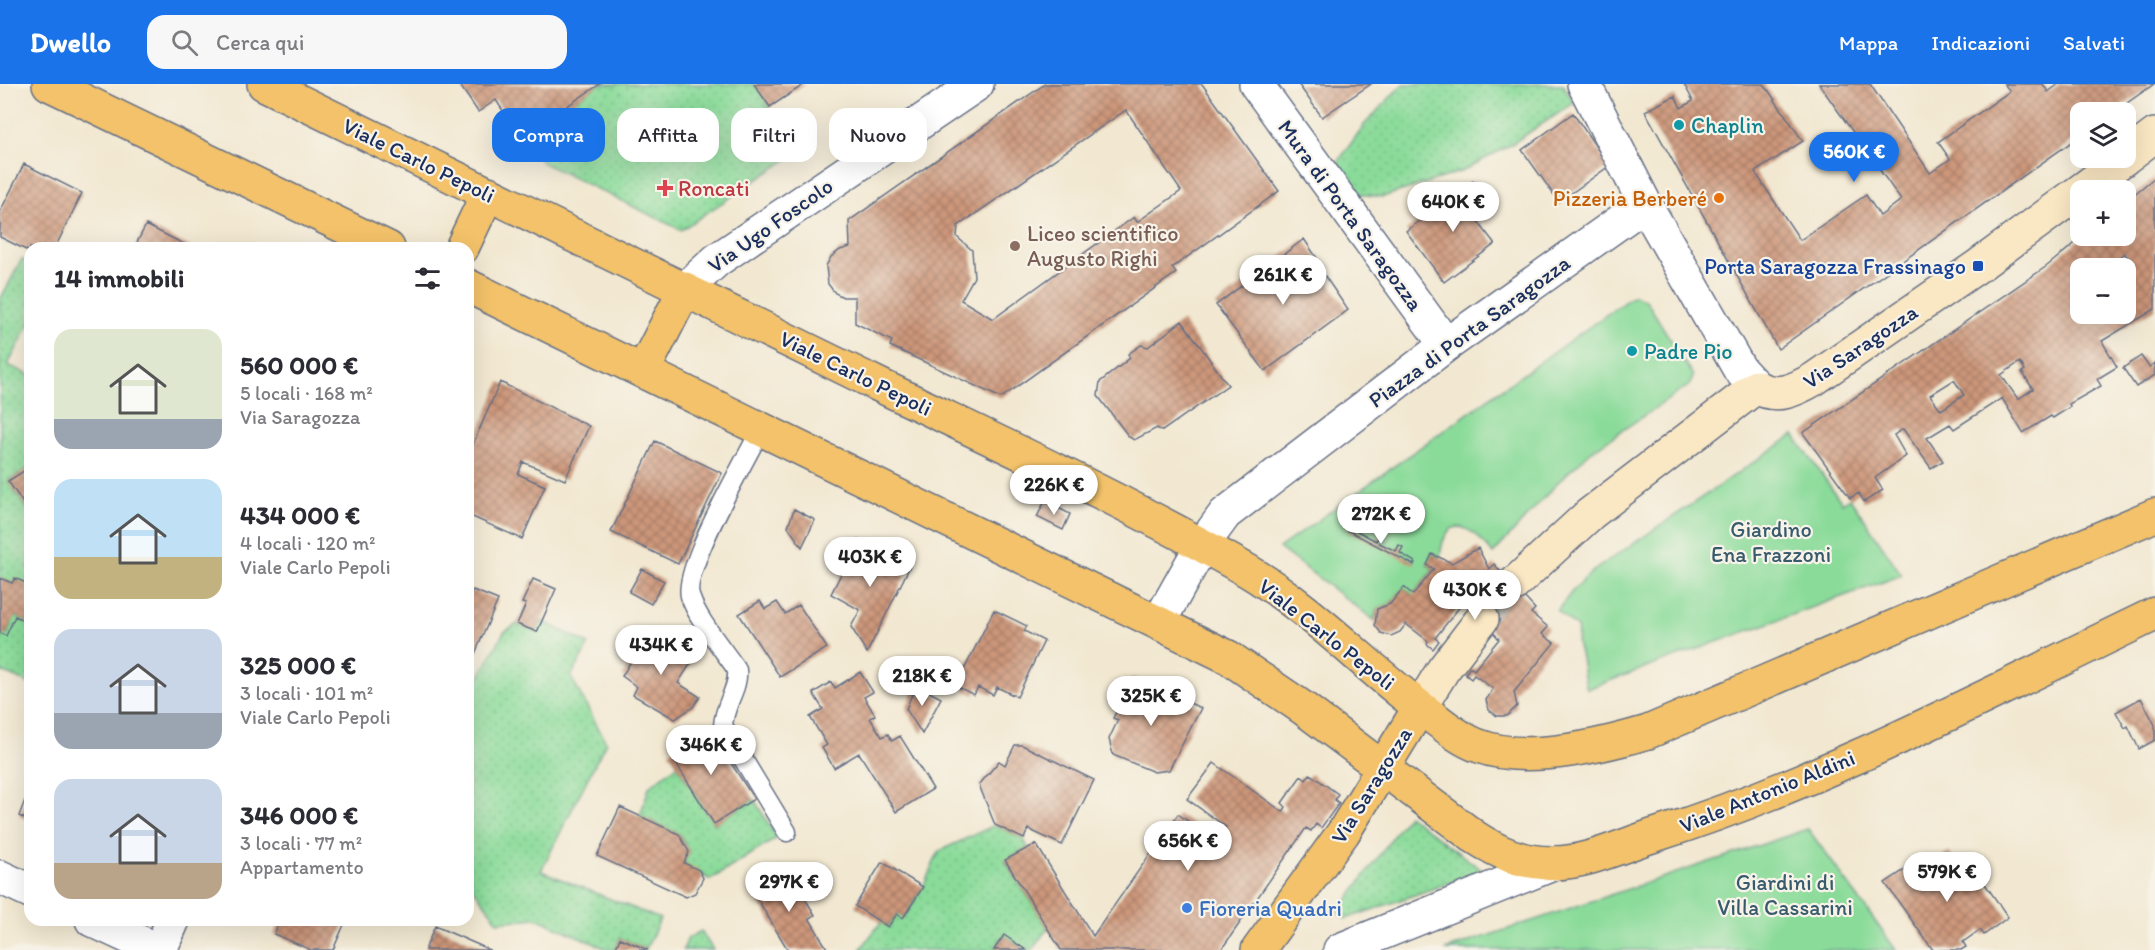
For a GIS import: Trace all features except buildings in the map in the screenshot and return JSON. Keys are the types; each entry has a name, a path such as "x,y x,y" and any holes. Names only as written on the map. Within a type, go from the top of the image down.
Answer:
{"main road":[{"path":"49,84 376,242"},
{"name":"Viale Carlo Pepoli","path":"264,84 1092,489 1250,573 1302,610 1420,707"},
{"path":"465,242 488,194"},
{"path":"474,289 1228,657 1382,769"},
{"path":"643,371 685,289"},
{"path":"1420,707 1462,738 1481,747 1505,752 1557,752 1605,745 1648,732 1753,689 2155,515"},
{"name":"Viale Antonio Aldini","path":"1382,769 1499,853 1521,861 1555,863 1599,854 1743,806 2155,614"},
{"name":"Via Saragozza","path":"1258,950 1343,833 1420,707"}],"street":[{"name":"Via Ugo Foscolo","path":"685,289 717,260 977,84"},
{"name":"Mura di Porta Saragozza","path":"1256,84 1446,345"},
{"path":"1513,585 1590,514 1756,387 1737,365 1645,204 1584,84"},
{"name":"Via Saragozza","path":"2136,149 2155,135"},
{"name":"Via Saragozza","path":"1756,387 1765,392 1777,394 1797,389 1814,379 1978,266 2110,168"},
{"name":"Piazza di Porta Saragozza","path":"1159,622 1201,547 1225,514 1446,345 1645,204"},
{"name":"Via Saragozza","path":"1420,707 1443,670 1482,619"},
{"path":"1340,950 1555,863"},
{"path":"0,877 24,888"},
{"path":"105,926 159,950 170,926"}],"lane":[{"path":"761,429 708,533 688,584 694,605 737,669 738,680 724,709 723,726 787,832"}],"green space":[{"path":"600,84 754,84 770,107 731,108 731,162 783,162 681,230 543,163 605,162 605,108 564,108"},
{"path":"1403,84 1563,84 1574,103 1510,145 1463,171 1383,197 1350,193 1333,169 1364,125"},
{"path":"22,259 24,260 24,334 8,365 24,372 24,471 8,481 24,504 24,584 0,578 0,300"},
{"path":"1634,295 1646,300 1693,376 1691,384 1593,450 1561,479 1493,554 1477,536 1468,530 1460,527 1453,528 1447,533 1440,557 1432,554 1427,565 1434,569 1413,595 1404,588 1390,604 1377,609 1374,620 1279,548"},
{"name":"Giardino Ena Frazzoni","path":"1794,435 1842,503 1850,498 1902,575 1587,689 1577,645 1577,628 1557,611 1574,589 1593,571"},
{"path":"15,616 24,620 24,681 0,671 0,633 6,636"},
{"path":"542,621 589,644 571,677 606,742 541,871 660,919 646,949 620,938 615,950 609,950 536,918 498,922 474,889 474,686 504,632 517,624 537,632"},
{"path":"677,765 714,824 754,799 777,838 710,880 684,863 689,852 679,834 640,816 649,787"},
{"path":"1408,815 1483,871 1346,919 1338,913"},
{"path":"995,825 1024,839 1028,848 1005,861 1048,928 1032,950 1026,950 1004,935 994,950 860,950 881,922 888,927 897,914 904,918 923,887 939,851"},
{"name":"Giardini di Villa Cassarini","path":"1808,829 1896,950 1445,950"},
{"path":"701,931 713,950 683,950 688,938"}],"tunnel":[{"path":"1482,619 1513,585"}],"place":[{"name":"Chaplin","path":"1679,125"},
{"name":"Roncati","path":"665,188"},
{"name":"Pizzeria Berberé","path":"1719,198"},
{"name":"Liceo scientifico Augusto Righi","path":"1015,246"},
{"name":"Porta Saragozza Frassinago","path":"1978,266"},
{"name":"Padre Pio","path":"1632,351"},
{"name":"Fioreria Quadri","path":"1187,908"}]}
